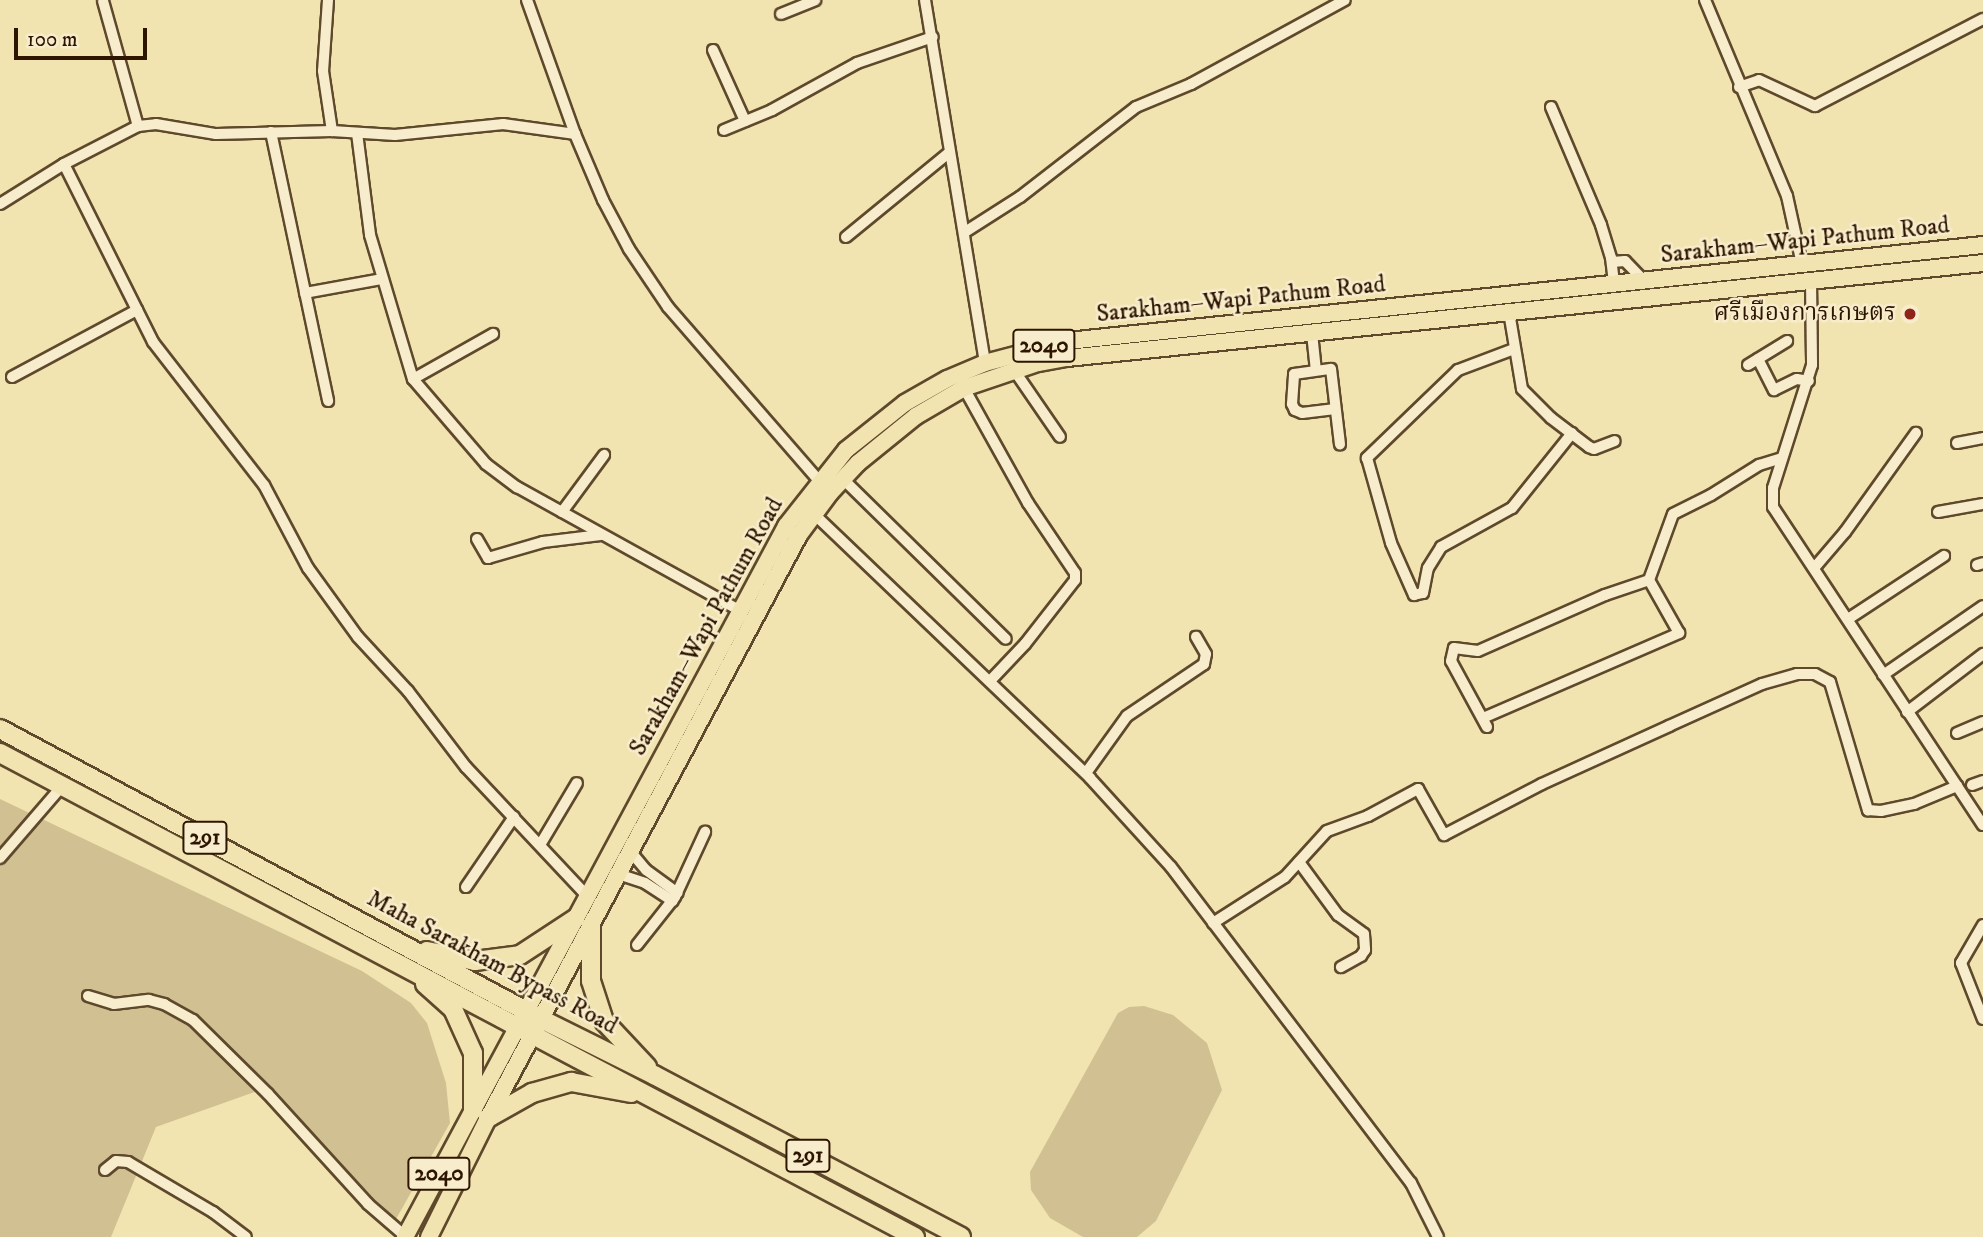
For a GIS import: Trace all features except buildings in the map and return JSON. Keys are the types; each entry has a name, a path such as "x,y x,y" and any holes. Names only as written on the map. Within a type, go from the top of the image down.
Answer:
{"highway":[{"name":"Maha Sarakham Bypass Road","path":"0,729 410,947 648,1096 915,1237"},
{"name":"Maha Sarakham Bypass Road","path":"0,752 405,965 529,1023 654,1075 961,1237"},
{"path":"410,947 475,961 520,955 583,922 592,981 604,1021 654,1075"},
{"path":"405,965 453,1009 473,1053 480,1114 532,1093 570,1082 648,1096"}],"main road":[{"name":"Sarakham–Wapi Pathum Road","path":"583,922 587,896 786,526 846,450 905,403 947,379 985,363 1068,341 1385,316 1509,312 1983,245"},
{"name":"Sarakham–Wapi Pathum Road","path":"405,1237 480,1114 583,922 618,874 799,535 843,479 881,442 916,416 964,388 1014,370 1068,358 1312,333 1385,316 1614,284 1807,269 1983,263"},
{"path":"701,682 716,690"},
{"name":"Sarakham–Wapi Pathum Road","path":"429,1237 480,1114"}],"street":[{"path":"328,0 323,71 332,131"},
{"path":"527,0 575,134 603,200 629,249 668,307 819,481"},
{"path":"781,13 815,0"},
{"path":"925,0 985,363"},
{"path":"965,232 1030,190 1136,107 1191,84 1345,0"},
{"path":"1704,0 1787,196 1807,269 1812,365 1773,488 1773,507 1983,825"},
{"path":"103,1 138,126"},
{"path":"1739,87 1759,80 1815,106 1983,19"},
{"path":"724,130 772,110 857,63 933,37"},
{"path":"713,50 745,121"},
{"path":"1551,107 1601,225 1612,262 1614,284"},
{"path":"0,204 64,164 138,126 156,124 216,134 332,131 395,135 503,124 575,134"},
{"path":"271,132 328,401"},
{"path":"357,133 370,235 413,379 486,464 517,487 739,610"},
{"path":"846,237 950,152"},
{"path":"64,164 153,342 264,485 308,568 358,637 408,691 466,766 587,896"},
{"path":"1612,262 1628,262 1644,281"},
{"path":"305,293 383,279"},
{"path":"12,377 137,310"},
{"path":"1509,312 1522,389 1551,418 1594,449 1615,441"},
{"path":"1312,333 1316,369"},
{"path":"413,379 493,334"},
{"path":"1787,341 1753,362 1774,390 1797,379 1808,381"},
{"path":"1514,349 1458,370 1367,458 1391,543 1414,595 1423,593 1428,568 1441,547 1512,508 1572,433"},
{"path":"1335,409 1302,414 1293,409 1293,376 1297,372 1331,369 1340,444"},
{"path":"1014,370 1060,437"},
{"path":"964,388 1028,503 1074,573 1075,580 1025,644 990,681"},
{"path":"1815,567 1845,532 1916,433"},
{"path":"1957,443 1983,438"},
{"path":"562,512 604,455"},
{"path":"1649,580 1478,651 1454,648 1451,661 1485,723 1679,633 1649,580 1672,514 1711,495 1759,465 1782,458"},
{"path":"843,479 1006,639"},
{"path":"1938,512 1983,504"},
{"path":"814,514 1086,773 1171,867 1410,1183 1438,1237"},
{"path":"477,539 488,558 543,542 601,535"},
{"path":"1848,618 1944,556"},
{"path":"1883,675 1983,606"},
{"path":"1086,773 1128,716 1204,664 1206,654 1196,638"},
{"path":"1907,712 1983,654"},
{"path":"1213,923 1285,877 1327,831 1368,816 1418,789 1444,835 1542,784 1669,726 1762,684 1797,674 1815,674 1830,682 1868,810 1881,811 1914,804 1957,786"},
{"path":"1957,733 1983,722"},
{"path":"540,845 577,783"},
{"path":"0,858 64,785"},
{"path":"466,887 514,817"},
{"path":"637,945 675,897 705,832"},
{"path":"630,850 646,870 675,897"},
{"path":"1299,862 1338,915 1364,934 1365,950 1361,956 1341,967"},
{"path":"618,874 675,897"},
{"path":"1983,925 1961,963 1983,1019"},
{"path":"88,996 114,1004 157,1002 193,1020 268,1094 368,1204 405,1237"},
{"path":"105,1170 116,1161 128,1162 212,1212 246,1237"}],"shaded area":[{"path":"0,799 362,971 411,1003 427,1023 446,1083 450,1123 395,1221 266,1088 156,1127 111,1237 0,1237"},
{"path":"1144,1006 1173,1015 1207,1043 1222,1090 1156,1221 1137,1237 1083,1237 1050,1218 1031,1190 1030,1172 1118,1013 1129,1007"}],"place":[{"name":"ศรีเมืองการเกษตร","path":"1910,314"}]}
